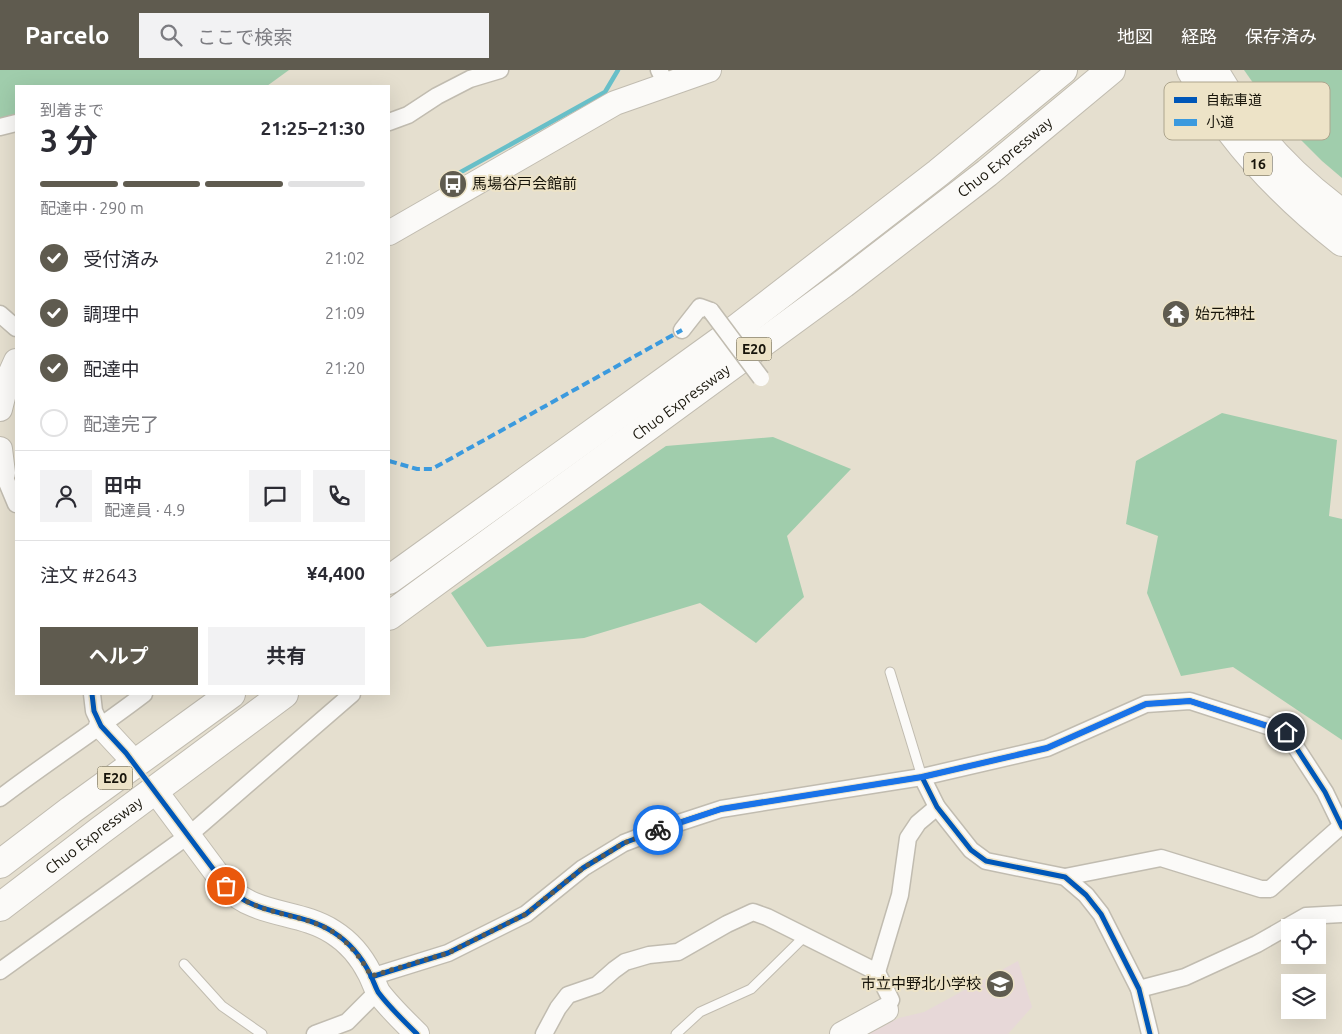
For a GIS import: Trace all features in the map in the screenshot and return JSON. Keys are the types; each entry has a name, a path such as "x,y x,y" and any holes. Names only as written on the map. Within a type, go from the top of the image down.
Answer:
{"highway":[{"name":"Chuo Expressway","path":"390,579 723,339 938,173 1063,70"},
{"name":"Chuo Expressway","path":"390,615 843,284 987,173 1111,70"},
{"name":"16","path":"1191,70 1199,82"},
{"name":"16","path":"1214,70 1221,82"},
{"name":"16","path":"1239,140 1251,156 1298,205 1342,242"},
{"name":"16","path":"1263,140 1303,183 1342,213"},
{"name":"E20","path":"0,864 230,695"},
{"name":"Chuo Expressway","path":"0,907 283,695"}],"street":[{"path":"390,122 408,115 437,96 470,79 500,70"},
{"path":"390,232 663,77 709,70"},
{"path":"0,127 15,122"},
{"path":"682,330 700,307 711,311 761,378"},
{"path":"0,314 15,327"},
{"path":"0,409 7,382 15,363"},
{"path":"0,449 7,480 15,501"},
{"path":"92,695 94,711 101,726 126,753"},
{"path":"0,798 61,752 101,726 143,695"},
{"path":"0,971 189,836 351,695"},
{"path":"315,1034 342,1028 375,984 448,953 526,914 583,868 624,843 721,809 922,777 1047,748 1146,704 1190,701 1286,732 1325,792 1341,826 1270,889 1261,889 1161,858 1064,877 986,861 971,850 937,807 922,777"},
{"path":"162,800 233,894 256,907 317,924 343,939 362,959 375,984 417,1034"},
{"path":"877,972 900,895 908,838 918,824 937,807"},
{"path":"1064,877 1086,895 1101,914 1138,989 1150,1034"},
{"path":"544,1034 558,1008 568,995 597,985 625,962 649,955 678,952 727,924 753,912 767,917 877,972 891,1000 886,1010 842,1034"},
{"path":"1138,989 1185,977 1257,944 1306,916 1342,914"}],"lane":[{"path":"890,672 922,777"},
{"path":"676,1034 700,1012 751,989 805,936"},
{"path":"184,964 222,1006 262,1034"}],"shaded area":[{"name":"市立中野北小学校","path":"1018,961 1032,1007 1008,1034 869,1034 899,1018 924,1012"}],"green space":[{"path":"0,70 289,70 268,85 15,85 15,115 0,118"},
{"path":"1244,70 1342,70 1342,178 1301,140 1330,140 1330,82 1252,82"},
{"path":"1222,413 1337,440 1329,516 1342,519 1342,740 1233,667 1181,676 1147,593 1158,536 1126,524 1136,461"},
{"path":"773,437 851,469 787,536 804,597 756,643 700,603 584,638 487,647 451,593 666,446"}],"waterway":[{"path":"459,173 605,92 618,70"}],"marked path":[{"path":"390,461 417,469 432,469 682,330"}],"cycle path":[{"path":"92,695 94,711 101,726 126,753 226,886 250,903 320,925 339,936 350,945 363,962 382,998 417,1034"},
{"path":"371,977 448,953 526,914 583,868 624,843 666,827 721,809 922,777 1047,748 1146,704 1190,701 1286,732 1325,792 1342,827"},
{"path":"922,777 937,807 971,850 986,861 1065,877 1086,895 1101,914 1139,989 1150,1034"}],"way so far":[{"path":"226,886 233,894 256,907 317,924 332,931 343,939 362,959 371,976 448,953 526,914 583,868 624,843 658,830"}],"place":[{"name":"馬場谷戸会館前","path":"453,184"},
{"name":"始元神社","path":"1176,314"},
{"name":"市立中野北小学校","path":"1000,984"}],"route":[{"path":"658,830 721,809 922,777 1047,748 1146,704 1190,701 1286,732"}]}
